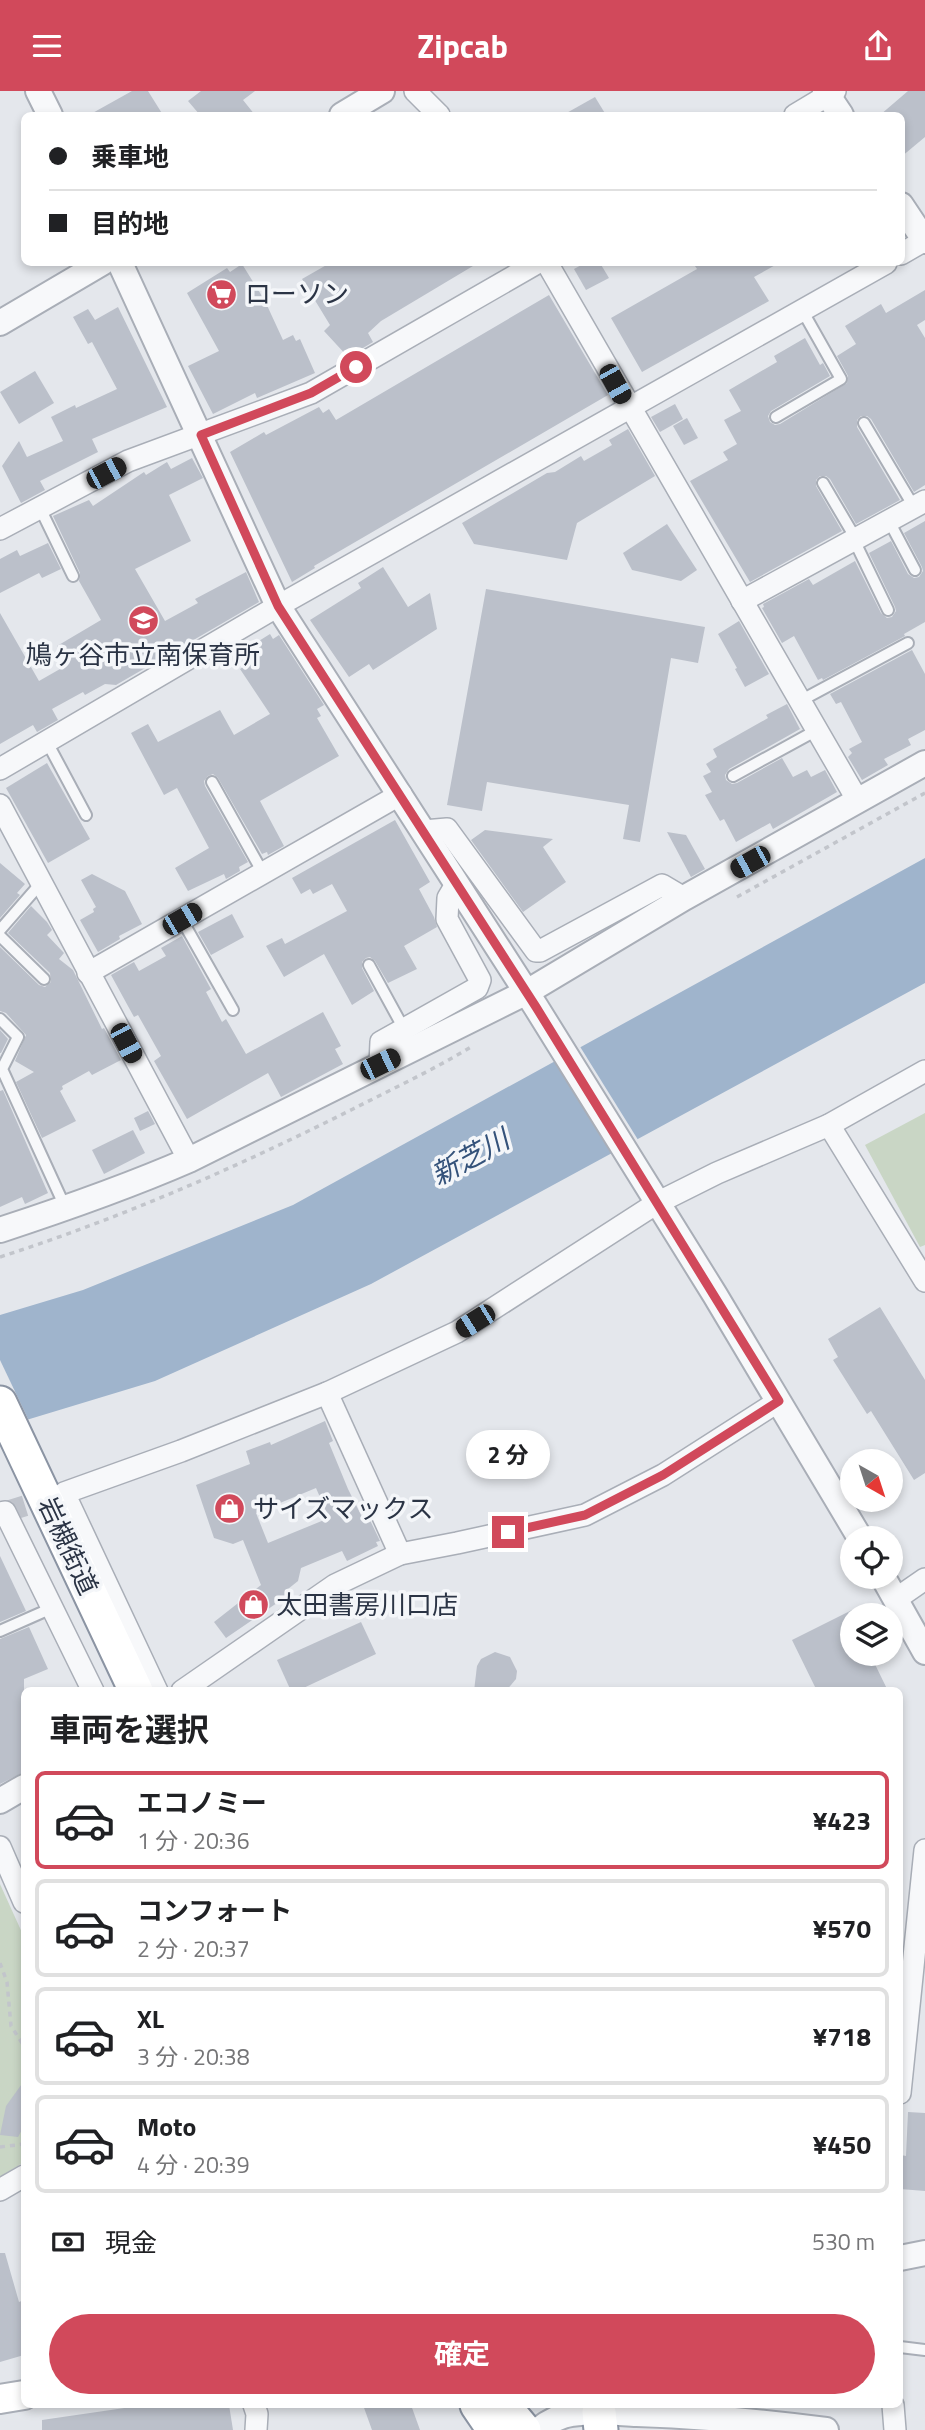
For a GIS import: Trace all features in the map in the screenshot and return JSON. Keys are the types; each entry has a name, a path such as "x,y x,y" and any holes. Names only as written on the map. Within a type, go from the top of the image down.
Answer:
{"highway":[{"name":"岩槻街道","path":"0,1402 18,1493 134,1687"},
{"name":"岩槻街道","path":"0,1447 18,1493 109,1687"},
{"path":"479,2408 494,2430"},
{"path":"506,2408 524,2430"}],"main road":[{"path":"0,2399 21,2396"}],"street":[{"path":"38,91 48,112"},
{"path":"347,112 382,91"},
{"path":"415,91 436,112"},
{"path":"802,112 832,98"},
{"path":"905,211 925,240 905,252"},
{"path":"0,323 97,266"},
{"path":"121,266 278,606 531,1000 779,1401 853,1526"},
{"path":"0,530 128,461 311,393 532,266"},
{"path":"549,266 858,801"},
{"path":"0,769 278,606 881,266"},
{"path":"742,601 920,504"},
{"path":"0,1230 66,1209 189,1160 380,1064 531,1000 684,898 925,764"},
{"path":"88,973 401,794"},
{"path":"0,805 189,1160"},
{"path":"424,831 446,829 536,951 662,885 684,898"},
{"path":"380,1064 381,1041 477,988 480,980 447,919 448,898 457,883"},
{"path":"155,1687 64,1493 181,1451 327,1393 457,1332 654,1198 829,1125 925,1071"},
{"path":"829,1125 925,1281"},
{"path":"327,1393 400,1553"},
{"path":"188,1687 335,1585 400,1553 585,1515 663,1475 779,1401"},
{"path":"18,1493 5,1512 91,1687"},
{"path":"896,1599 925,1579"},
{"path":"890,1589 925,1652"},
{"path":"0,1801 21,1789"},
{"path":"0,1847 21,1895"},
{"path":"903,2082 916,2037 925,1850"},
{"path":"0,2190 21,2178"},
{"path":"903,2258 925,2253"},
{"path":"255,2408 256,2430"},
{"path":"893,2408 895,2430"},
{"path":"538,2430 565,2416 600,2421 767,2422 826,2430"}],"lane":[{"path":"776,417 841,379 802,310"},
{"path":"864,423 920,504"},
{"path":"823,483 855,540 888,610"},
{"path":"40,508 73,576"},
{"path":"889,521 915,570"},
{"path":"800,701 908,643"},
{"path":"733,776 817,730"},
{"path":"47,742 86,815"},
{"path":"212,782 263,873"},
{"path":"0,930 41,883"},
{"path":"182,919 233,1010"},
{"path":"0,936 44,979"},
{"path":"369,965 404,1028"},
{"path":"0,1019 18,1037 2,1069 4,1084 66,1209"},
{"path":"0,1631 52,1608"},
{"path":"903,2347 925,2350"}],"path":[{"path":"0,1963 7,1982 11,2026 21,2041"},
{"path":"0,2147 21,2145"}],"green space":[{"path":"925,1113 925,1245 920,1247 865,1145"},
{"path":"0,1884 21,1930 21,2164 0,2177"}],"water":[{"name":"新芝川","path":"925,858 925,983 371,1284 155,1381 0,1428 0,1315 83,1290 293,1205"}],"pier":[{"path":"579,1045 640,1143 615,1157 553,1059"},
{"path":"0,1360 30,1423 0,1432"}],"building":[{"path":"132,91 148,91 161,112 94,112"},
{"path":"201,91 255,91 243,100 253,112 197,112 188,101"},
{"path":"908,91 925,91 925,137 905,154 905,112 884,112"},
{"path":"595,97 604,112 568,112"},
{"path":"243,266 265,301 283,340 293,335 296,341 300,339 315,373 257,398 255,393 213,414 188,366 219,351 187,293 227,268 230,272"},
{"path":"325,266 473,266 381,321 368,333 373,342 348,357 324,331 330,325 302,279"},
{"path":"580,266 602,266 609,278 586,290 574,269"},
{"path":"695,266 774,266 754,277 769,301 642,372 611,318 697,269"},
{"path":"925,290 925,320 917,325 925,338 925,485 914,492 871,419 861,416 857,420 857,427 900,500 856,524 830,479 820,476 816,480 816,486 842,531 750,582 690,481 728,460 723,452 737,444 724,420 741,411 729,390 777,362 774,356 805,338 820,365 823,363 830,376 771,411 768,416 770,422 780,424 847,383 848,376 837,356 856,344 845,326 881,304 886,313"},
{"path":"549,295 608,395 314,566 315,568 292,582 230,452 264,432 266,435 319,407 323,413 329,409 336,420"},
{"path":"118,307 167,407 92,439 98,452 40,481 45,490 21,503 2,466 19,441 27,457 63,441 51,417 117,389 92,342 88,344 73,317 88,309 95,320"},
{"path":"35,371 54,403 19,424 0,392"},
{"path":"675,404 683,419 660,432 651,417"},
{"path":"687,418 698,438 684,445 673,426"},
{"path":"628,429 655,476 577,523 567,560 474,544 462,523 547,473 555,472 581,456 584,461 612,445 609,440"},
{"path":"192,458 203,478 169,495 191,541 135,569 165,621 198,603 195,599 246,572 259,602 116,685 105,684 85,695 83,692 52,709 58,720 37,732 33,725 0,744 0,613 39,681 67,665 57,646 101,620 79,581 80,573 53,516 89,500 93,506 144,472 146,475 167,462 171,469"},
{"path":"925,521 925,622 904,634 905,636 823,680 818,680 794,636 782,643 762,608 763,604 809,579 813,585 855,561 881,613 887,618 892,617 896,611 895,607 869,553 891,541 908,574 914,578 919,577 923,571 922,567 904,533"},
{"path":"667,524 697,570 681,581 632,570 623,553"},
{"path":"48,543 61,569 42,578 39,573 0,593 0,559 17,550 20,556"},
{"path":"383,567 408,607 430,593 437,629 373,670 369,664 349,677 310,620 361,588 358,583"},
{"path":"486,589 705,627 698,663 671,658 640,842 623,839 629,805 487,782 482,811 447,805"},
{"path":"739,621 769,674 745,687 718,634"},
{"path":"270,634 273,639 279,635 324,705 317,709 321,716 317,718 339,756 260,801 284,846 268,855 267,852 262,854 218,778 213,774 208,776 204,781 205,786 248,862 239,867 240,871 226,879 224,874 188,891 175,868 209,848 177,788 164,795 131,733 148,724 158,742 220,710 234,735 270,714 240,669 261,655 254,644"},
{"path":"912,650 925,674 925,730 908,739 911,745 884,759 888,765 862,780 848,757 852,753 849,749 862,742 841,702 836,704 830,694"},
{"path":"787,704 800,729 729,769 725,775 726,780 732,784 737,783 782,758 793,777 807,770 811,777 825,770 837,792 773,829 770,823 736,842 724,819 720,821 705,795 712,792 703,776 711,772 706,764 717,757 713,749"},
{"path":"47,763 90,839 48,863 6,788"},
{"path":"395,820 430,882 419,889 437,927 404,946 417,969 388,983 375,961 370,957 366,958 362,962 362,968 374,991 352,1005 324,954 284,977 266,946 282,938 285,944 347,911 332,884 313,894 310,889 301,894 292,878"},
{"path":"485,830 553,839 543,847 566,882 523,912 471,840"},
{"path":"667,832 686,835 705,869 691,877"},
{"path":"0,863 25,884 17,893 20,895 0,918"},
{"path":"92,874 125,891 142,924 119,936 120,939 98,952 80,920 94,912 96,907 81,880"},
{"path":"31,906 52,930 47,935 64,953 59,959 73,970 102,1029 104,1028 121,1060 92,1075 89,1071 62,1086 60,1091 76,1121 42,1138 16,1082 34,1072 15,1061 26,1035 6,1013 0,1011 0,947 39,985 45,987 51,982 50,973 8,933"},
{"path":"232,914 244,937 211,955 198,932"},
{"path":"182,936 211,989 206,992 222,1022 226,1019 246,1054 323,1012 341,1046 335,1049 343,1064 281,1097 268,1073 187,1119 154,1061 161,1056 138,1015 134,1017 111,975 134,962 139,971 166,956 161,948"},
{"path":"0,1030 8,1039 1,1053 0,1053"},
{"path":"3,1090 48,1193 25,1204 22,1197 0,1207 0,1091"},
{"path":"148,1111 155,1124 140,1131 134,1118"},
{"path":"133,1130 145,1153 104,1174 92,1150"},
{"path":"880,1307 925,1380 925,1473 914,1480 903,1462 903,1449 895,1449 871,1411 867,1414 833,1360 838,1357 828,1339"},
{"path":"325,1421 333,1441 329,1443 348,1489 363,1519 368,1516 380,1541 376,1542 378,1546 347,1561 342,1551 301,1568 298,1581 288,1589 290,1594 226,1638 214,1622 261,1585 243,1540 233,1544 214,1538 196,1485 250,1464 246,1451 270,1442 271,1445","holes":["316,1488 329,1518 268,1543 256,1513"]},
{"path":"0,1556 26,1611 0,1622"},
{"path":"840,1616 840,1666 876,1666 886,1687 815,1687 792,1640"},
{"path":"361,1622 376,1654 306,1687 289,1687 277,1660"},
{"path":"29,1627 48,1669 24,1679 24,1687 21,1687 21,1774 0,1784 0,1639"},
{"path":"495,1652 510,1657 517,1671 516,1679 509,1687 474,1687 477,1666 481,1659"},
{"path":"21,2085 21,2132 18,2137 0,2135 6,2106"},
{"path":"908,2112 925,2113 925,2191 903,2189 903,2155 906,2156"},
{"path":"0,2253 5,2253 19,2302 21,2301 21,2356 0,2362"},
{"path":"124,2408 229,2408 233,2430 42,2430 42,2420"},
{"path":"364,2408 412,2408 420,2430 372,2430"}],"tunnel":[{"path":"5,1512 56,1496"}],"place":[{"name":"ローソン","path":"222,294"},
{"name":"鳩ヶ谷市立南保育所","path":"143,620"},
{"name":"サイズマックス","path":"230,1509"},
{"name":"太田書房川口店","path":"253,1605"}],"route":[{"path":"356,367 311,393 201,435 278,606 536,1007 779,1401 663,1475 585,1515 508,1532"}]}
